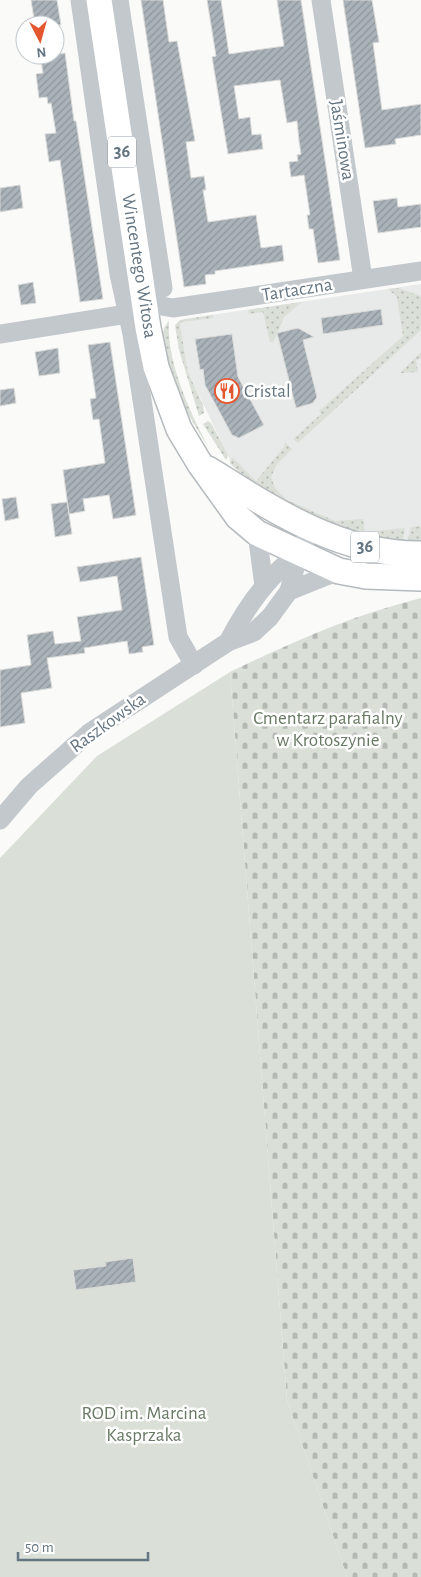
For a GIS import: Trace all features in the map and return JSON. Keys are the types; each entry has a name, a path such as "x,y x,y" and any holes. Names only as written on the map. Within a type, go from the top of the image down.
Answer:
{"main road":[{"name":"Wincentego Witosa","path":"99,0 148,328 156,367 179,429 233,512 257,533 299,553"},
{"name":"Wincentego Witosa","path":"200,464 311,530"},
{"name":"36","path":"311,530 351,544 400,554 421,554"},
{"name":"36","path":"299,553 339,572 366,576 421,578"}],"street":[{"path":"80,0 145,302"},
{"path":"119,0 154,240 145,302 148,448 178,637 194,665"},
{"name":"Jaśminowa","path":"322,0 363,279"},
{"path":"138,259 154,240"},
{"name":"Tartaczna","path":"0,334 145,302 173,308 421,271"},
{"name":"Tartaczna","path":"148,328 173,308"},
{"name":"Raszkowska","path":"0,820 30,786 89,733 228,642 254,632 290,592 299,553 311,530"},
{"path":"257,533 264,586"},
{"name":"Raszkowska","path":"228,642 237,624 264,586 287,562 299,553"},
{"path":"290,592 339,572"}],"shaded area":[{"path":"421,284 421,540 370,536 299,511 242,475 230,463 188,372 180,325 184,319"}],"green space":[{"path":"398,288 421,296 421,330 298,443 293,439 321,414 319,411 403,336 397,297 388,289"},
{"path":"302,302 284,317 274,341 270,342 263,312 249,314 248,310"},
{"path":"213,315 213,318 182,322 180,325 188,372 203,405 204,413 199,416 179,350 175,325 180,320"},
{"path":"169,321 171,352 175,369 187,402 208,446 192,421 167,365 163,348 163,332"},
{"path":"421,352 421,359 416,360 418,372 400,373"},
{"path":"208,421 211,423 228,455 226,460 203,424"},
{"path":"285,442 292,449 277,464 271,477 275,488 287,500 335,521 363,519 365,532 405,528 403,540 356,531 310,515 267,493 230,463 232,457 256,481 284,447"},
{"path":"421,526 421,540 408,540 411,527"},
{"name":"Cmentarz parafialny w Krotoszynie","path":"421,598 421,1577 347,1577 287,1400 230,672 323,630"},
{"name":"ROD im. Marcina Kasprzaka","path":"230,672 287,1400 347,1577 0,1577 0,858 97,756"}],"building":[{"path":"31,0 57,0 59,15 33,15"},
{"path":"141,0 163,0 169,42 177,41 195,141 186,142 191,178 204,176 206,190 203,190 208,222 256,215 261,248 282,245 284,261 215,271 215,274 205,275 206,284 184,287"},
{"path":"207,0 221,0 229,54 284,46 277,0 301,0 340,260 318,263 313,229 309,229 307,215 310,215 304,175 291,177 289,162 298,161 297,155 301,154 297,121 287,123 280,80 234,86 239,119 250,117 252,135 261,134 263,149 228,154 212,57 216,56"},
{"path":"343,0 372,0 379,42 373,43 382,110 421,104 421,135 395,139 396,144 365,148"},
{"path":"65,53 103,299 80,302 60,160 49,162 45,134 56,133 51,103 48,104 47,97 39,98 36,74 43,73 42,65 65,65"},
{"path":"20,185 23,208 0,212 0,188"},
{"path":"397,198 398,207 421,204 421,227 378,233 373,201"},
{"path":"33,282 36,303 21,305 18,285"},
{"path":"381,309 383,325 323,334 321,318"},
{"path":"298,328 314,337 303,340 317,397 313,403 296,408 277,333"},
{"name":"Cristal","path":"232,334 238,377 264,425 239,438 232,435 205,385 203,369 200,370 195,339"},
{"path":"110,342 136,515 113,519 109,495 83,499 85,511 69,514 63,470 105,463 99,419 93,420 90,399 96,398 88,345"},
{"path":"58,348 60,373 39,376 35,352"},
{"path":"14,388 16,403 0,406 0,390"},
{"path":"16,497 19,518 5,521 2,499"},
{"path":"67,502 72,534 55,537 51,504"},
{"path":"141,557 154,645 142,647 143,652 129,654 127,641 84,648 85,653 47,658 52,688 21,693 25,723 0,727 0,670 31,665 27,635 53,631 55,644 81,641 77,617 122,610 117,576 80,582 77,567"},
{"path":"133,1258 136,1282 76,1290 73,1270 106,1266 105,1262"}],"place":[{"name":"Cristal","path":"227,391"}]}
